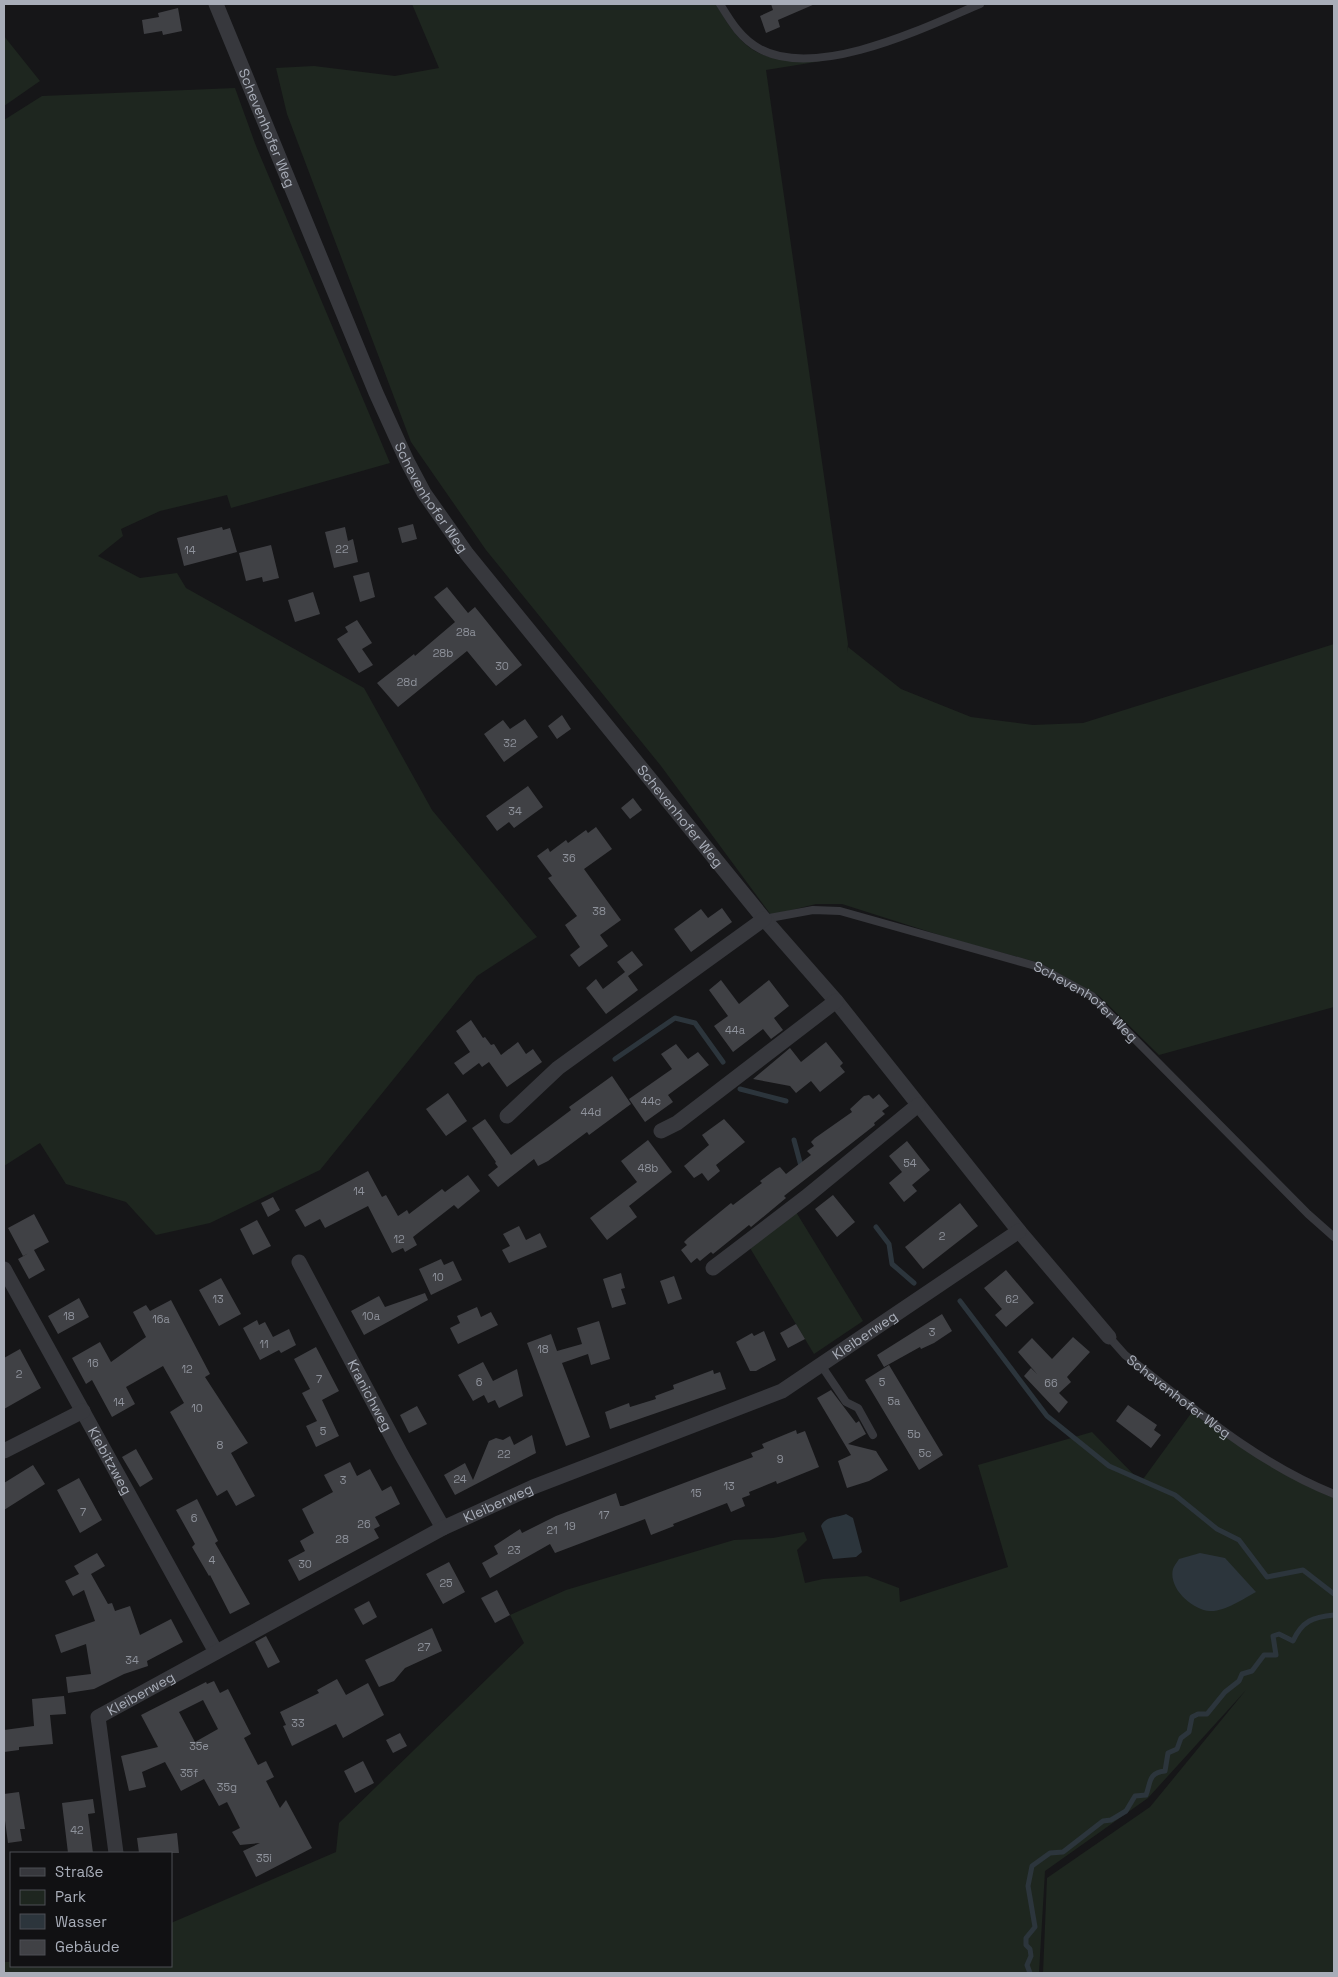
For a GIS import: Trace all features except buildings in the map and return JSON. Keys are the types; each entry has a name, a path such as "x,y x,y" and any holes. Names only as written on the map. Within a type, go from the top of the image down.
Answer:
{"street":[{"name":"Schevenhofer Weg","path":"216,4 376,393 424,493 467,554 764,919 836,1001 1018,1231 1109,1337"},
{"name":"Schevenhofer Weg","path":"507,1116 558,1068 764,919"},
{"path":"661,1131 677,1123 836,1001"},
{"path":"713,1268 806,1197 918,1104"},
{"name":"Kleiberweg","path":"116,1852 98,1717 443,1528 534,1487 782,1391 1018,1231"},
{"name":"Kranichweg","path":"299,1262 401,1454 443,1528"},
{"name":"Kiebitzweg","path":"4,1269 216,1652"},
{"path":"4,1451 83,1411"}],"lane":[{"path":"720,4 738,32 758,48 777,55 810,58 871,48 980,4"},
{"name":"Schevenhofer Weg","path":"764,919 813,910 840,911 1039,967 1092,996 1308,1214 1334,1237"},
{"name":"Schevenhofer Weg","path":"1109,1337 1125,1355 1241,1443 1305,1482 1334,1494"},
{"path":"821,1365 846,1402 858,1408 874,1435"}],"green space":[{"path":"412,4 716,4 737,35 758,52 784,60 822,61 766,70 848,644 847,653 848,647 901,689 971,717 1033,725 1083,723 1334,644 1334,1007 1159,1055 1099,996 1040,963 955,940 842,904 816,904 771,915 661,766 486,550 411,442 287,114 276,68 314,66 395,76 439,68"},
{"path":"4,36 40,81 4,106"},
{"path":"235,88 256,146 390,463 231,508 227,495 160,511 121,529 123,536 98,556 140,578 177,573 186,588 364,688 432,810 537,937 477,976 320,1170 210,1223 156,1235 126,1202 66,1184 40,1143 4,1166 4,120 42,96"},
{"path":"796,1212 863,1321 814,1354 750,1248"},
{"path":"1192,1412 1278,1470 1334,1498 1334,1973 1043,1973 1047,1878 1150,1807 1246,1690 1148,1798 1045,1871 1039,1973 4,1973 4,1962 10,1962 10,1967 172,1967 172,1923 336,1852 339,1823 524,1643 510,1615 566,1590 734,1540 773,1538 804,1532 807,1540 797,1550 805,1583 823,1579 867,1576 899,1588 900,1602 1008,1567 978,1465 1092,1432 1141,1482"}],"water":[{"path":"846,1514 853,1518 862,1552 856,1557 833,1559 821,1526 828,1519"},
{"path":"1200,1553 1225,1558 1256,1592 1215,1611 1196,1607 1183,1597 1172,1576 1173,1569 1179,1559"}],"waterway":[{"path":"615,1059 675,1018 695,1023 723,1062"},
{"path":"740,1089 786,1101"},
{"path":"794,1140 801,1166 804,1166"},
{"path":"876,1227 889,1244 892,1264 914,1283"},
{"path":"960,1301 1047,1416 1109,1466 1175,1495 1217,1529 1239,1540 1267,1577 1303,1570 1334,1594"},
{"path":"1030,1973 1027,1965 1031,1956 1030,1949 1026,1945 1026,1938 1035,1927 1028,1886 1032,1866 1050,1853 1063,1852 1103,1821 1111,1820 1126,1811 1135,1796 1146,1795 1153,1776 1165,1771 1168,1753 1177,1749 1181,1738 1189,1732 1192,1717 1198,1714 1207,1714 1225,1692 1239,1681 1242,1674 1252,1671 1264,1655 1276,1655 1273,1636 1279,1634 1293,1641 1296,1634 1309,1621 1334,1615"}]}
